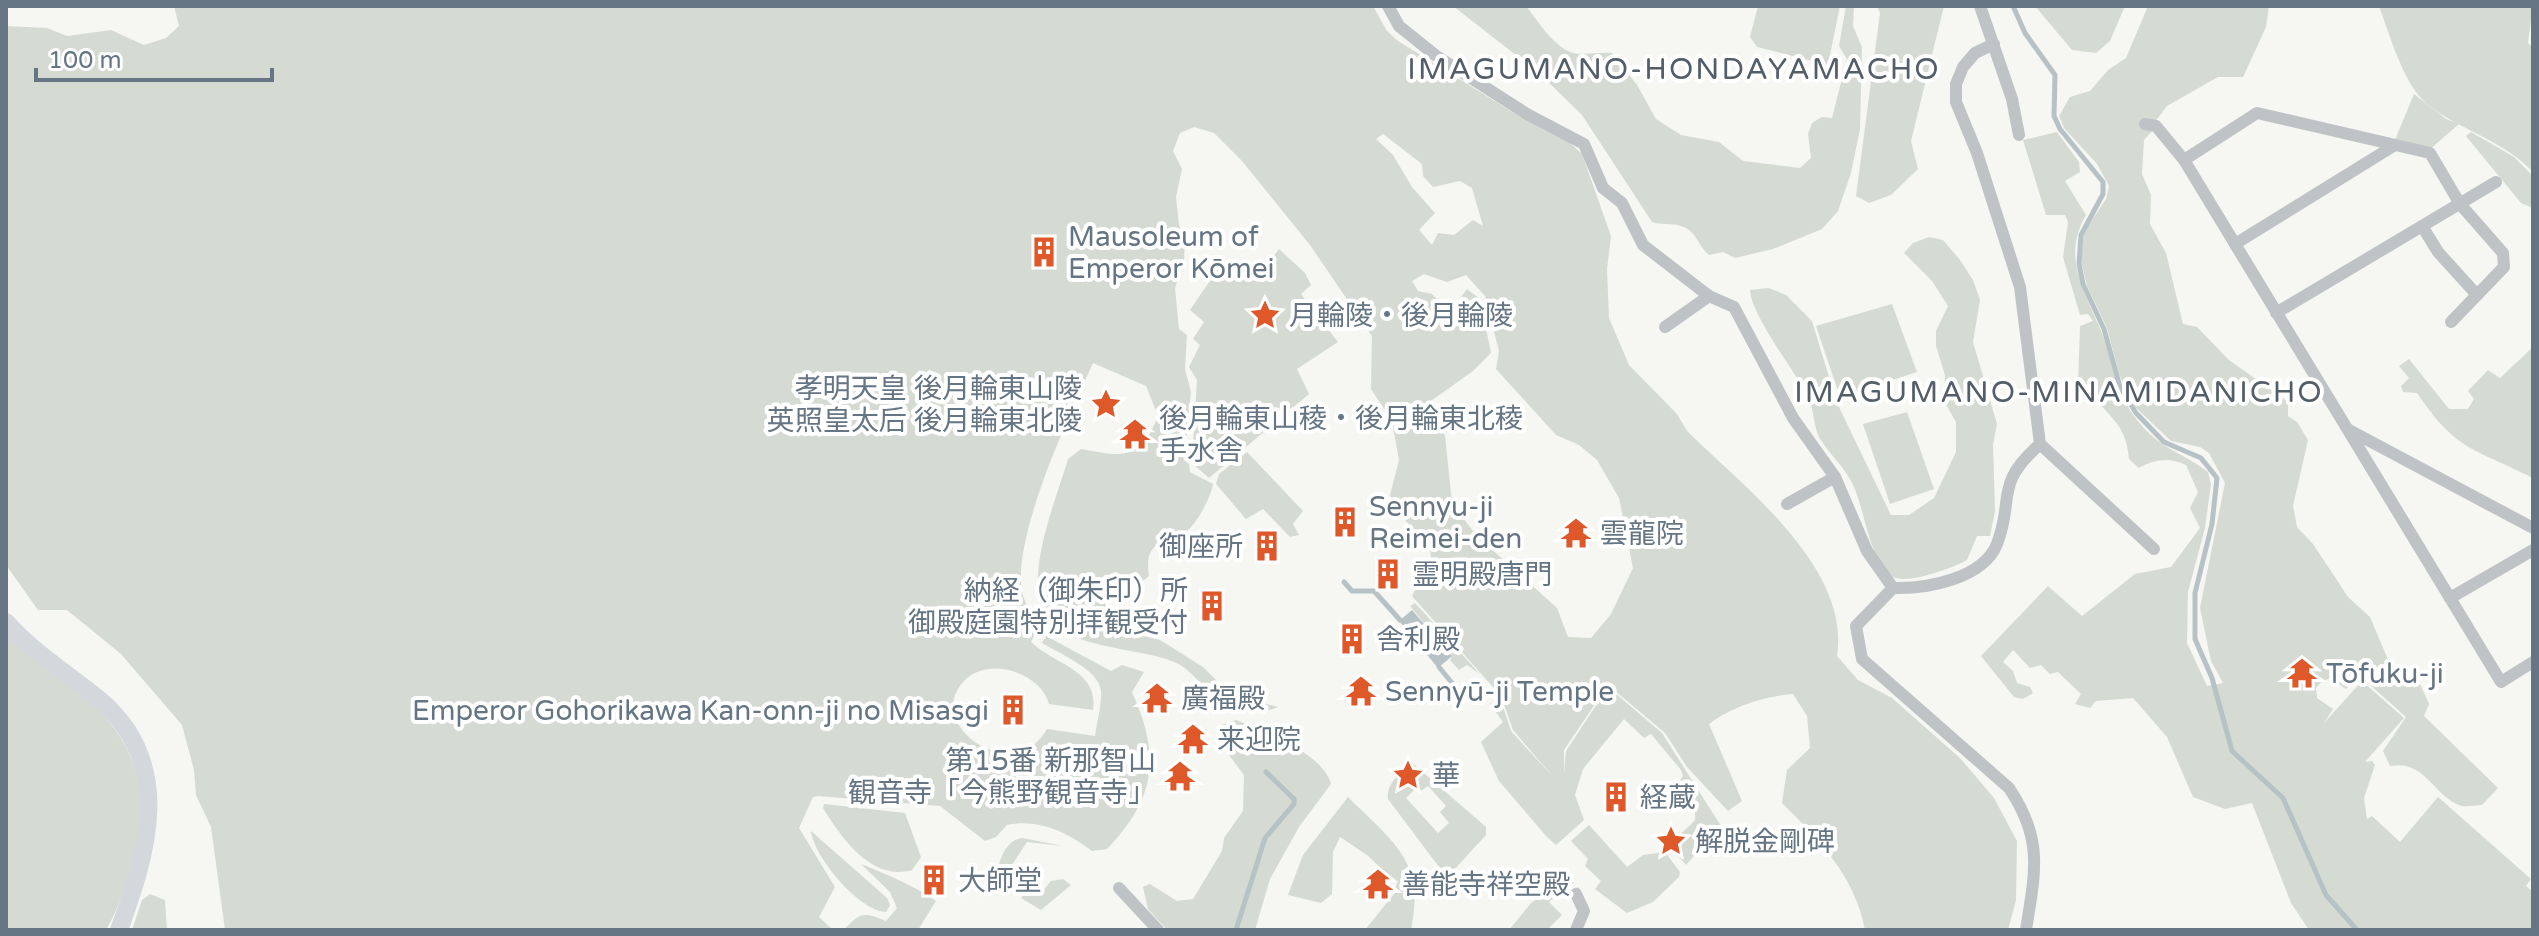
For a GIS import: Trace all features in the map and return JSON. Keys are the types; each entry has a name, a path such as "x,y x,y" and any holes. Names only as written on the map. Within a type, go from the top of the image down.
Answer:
{"main road":[{"path":"6,622 115,715 137,753 149,802 149,832 143,863 119,930"}],"street":[{"path":"1388,6 1399,26 1435,55 1527,114 1584,144 1603,188 1622,203 1643,245 1709,296 1734,307 1793,418 1835,477 1867,551 1893,588"},
{"path":"1980,6 2012,99 2019,135"},
{"path":"1994,44 1979,49 1963,67 1956,84 1956,102 1982,165 2020,287 2040,444 2154,549"},
{"path":"2184,160 2257,113 2430,153 2460,204 2503,253 2504,267 2451,322"},
{"path":"2145,124 2156,126 2184,160 2501,682 2533,662"},
{"path":"2235,244 2395,145"},
{"path":"2276,313 2496,182"},
{"path":"2422,226 2438,252 2477,295"},
{"path":"1665,327 1709,296"},
{"path":"2347,429 2533,528"},
{"path":"2026,930 2036,886 2035,840 2026,813 2009,788 1862,659 1856,626 1893,588 1914,589 1983,564 1997,544 2007,485 2020,462 2040,444"},
{"path":"1787,504 1835,477"},
{"path":"2450,598 2533,550"},
{"path":"1119,888 1158,930"},
{"path":"1576,894 1584,911 1576,930"}],"shaded area":[{"path":"174,6 1373,6 1387,31 1398,41 1514,113 1567,140 1582,154 1611,236 1607,269 1609,318 1629,365 1677,414 1687,431 1789,532 1811,561 1827,592 1837,623 1837,656 1858,680 1892,698 1960,758 1994,798 2017,841 2016,900 2008,930 1865,930 1853,893 1834,860 1782,803 1787,770 1810,748 1807,716 1793,694 1749,703 1709,724 1742,801 1728,811 1687,767 1665,733 1608,685 1564,750 1564,774 1566,751 1608,687 1662,733 1721,826 1686,865 1671,848 1695,816 1678,783 1683,776 1681,770 1651,734 1644,738 1624,719 1583,769 1575,795 1584,820 1556,845 1547,837 1499,781 1481,742 1503,722 1490,704 1500,697 1511,731 1554,778 1513,730 1501,696 1412,596 1431,559 1430,548 1398,512 1390,495 1399,460 1392,421 1371,389 1372,336 1310,245 1242,161 1214,133 1194,127 1180,133 1173,151 1182,169 1176,197 1179,225 1185,241 1184,260 1175,288 1179,329 1187,335 1185,369 1191,392 1186,440 1190,472 1213,484 1204,508 1193,525 1181,535 1154,548 1148,563 1149,576 1143,581 1127,577 1110,590 1104,603 1140,635 1160,640 1203,667 1230,694 1278,707 1258,711 1231,707 1218,700 1194,676 1174,662 1083,640 1053,622 1043,607 1038,574 1041,554 1068,459 1081,449 1109,454 1129,452 1144,441 1158,416 1146,386 1093,363 1045,477 1034,509 1021,569 1023,596 1039,625 1031,642 1082,677 1093,697 1093,710 1049,704 1044,693 1025,676 1000,669 975,673 964,681 954,698 955,715 963,731 977,744 995,751 1014,753 1032,746 1047,729 1095,736 1101,702 1099,683 1086,669 1042,643 1046,636 1111,671 1122,665 1144,672 1132,692 1147,736 1149,775 1136,812 1107,849 1092,851 1063,833 1041,825 1019,823 1007,825 996,837 985,841 940,806 818,796 813,797 799,828 835,887 819,917 833,930 225,930 211,827 196,795 194,770 182,725 121,654 67,610 38,610 6,565 6,26 47,28 67,36 111,30 144,45 166,38 179,26","holes":["1383,134 1422,164 1423,176 1433,187 1460,181 1472,188 1483,226 1473,220 1454,235 1438,233 1432,245 1419,230 1435,213 1412,187 1393,155 1376,139","1424,274 1447,282 1466,275 1485,296 1499,351 1496,369 1556,435 1579,445 1597,460 1619,498 1633,568 1611,614 1591,638 1568,637 1557,608 1476,535 1452,503 1445,436 1431,401 1473,371 1491,353 1480,299 1467,289 1450,312 1432,294 1418,291 1412,281"]},
{"path":"1453,6 1526,6 1563,48 1579,54 1612,53 1637,85 1656,119 1681,135 1719,142 1743,161 1800,168 1811,158 1808,134 1812,123 1822,117 1832,118 1847,59 1839,46 1846,6 1854,6 1853,26 1862,47 1860,129 1851,173 1838,211 1822,229 1773,249 1735,258 1723,252 1709,255 1686,228 1652,222 1582,115 1540,74"},
{"path":"1758,6 1840,6 1828,65 1757,47 1750,37"},
{"path":"1877,6 1944,6 1911,141 1918,169 1891,195 1869,203 1856,196 1880,13"},
{"path":"2035,6 2125,6 2110,41 2096,53 2072,50"},
{"path":"2148,6 2269,6 2266,27 2243,77 2218,77 2167,106 2151,127 2153,130 2144,140 2142,174 2151,195 2150,224 2166,253 2183,324 2197,327 2229,360 2288,402 2288,416 2297,422 2308,440 2293,506 2297,527 2313,544 2348,597 2370,617 2389,662 2420,684 2429,704 2424,716 2498,788 2482,805 2462,806 2412,768 2390,766 2383,751 2406,717 2360,676 2346,689 2331,679 2323,680 2316,688 2317,698 2333,709 2324,723 2362,681 2404,718 2365,762 2372,761 2375,765 2364,798 2367,819 2372,816 2400,842 2438,797 2531,879 2526,886 2533,892 2533,930 2309,930 2291,903 2252,803 2225,809 2193,797 2167,737 2133,698 2096,701 2090,708 2075,704 2081,694 2058,672 2050,674 2041,665 2030,668 2013,650 2003,662 2013,671 2017,683 2030,687 2033,693 2023,699 2014,697 1981,656 2048,586 2082,616 2135,574 2171,567 2200,528 2190,508 2198,492 2186,465 2162,460 2139,468 2129,459 2124,435 2090,388 2078,387 2080,326 2093,321 2088,314 2080,315 2063,257 2068,222 2065,215 2046,215 2023,140 2057,132 2079,162 2080,172 2065,181 2086,215 2079,230 2075,258 2120,391 2133,415 2150,434 2208,472 2211,484 2205,528 2188,592 2187,643 2207,686 2223,683 2211,661 2200,608 2225,483 2209,453 2200,447 2171,441 2134,406 2119,374 2107,328 2087,286 2081,261 2084,232 2106,199 2109,186 2097,164 2064,128 2059,116 2070,97 2090,91 2108,70 2126,58"},
{"path":"2379,6 2533,6 2528,43 2533,47 2533,172 2504,149 2426,103 2404,72"},
{"path":"2414,94 2446,119 2459,124 2429,150 2395,140"},
{"path":"2471,132 2514,157 2533,176 2533,208 2521,203 2466,136"},
{"path":"1929,237 1943,240 1960,260 1973,280 1980,300 1973,342 1997,424 1993,445 1995,511 1990,536 1977,536 1967,560 1929,575 1898,579 1883,568 1877,558 1851,481 1819,437 1808,396 1765,328 1750,290 1769,288 1786,295 1812,321 1837,403 1891,515 1909,515 1934,498 1956,452 1956,422 1944,401 1945,375 1936,346 1936,331 1948,306 1932,281 1904,253 1913,243"},
{"path":"1279,249 1305,273 1311,285 1301,294 1338,342 1297,369 1309,394 1209,478 1192,463 1197,380 1189,367 1200,345 1193,339 1204,322 1190,310 1220,266 1230,273 1235,268 1254,281"},
{"path":"1892,304 1917,372 1840,397 1816,326"},
{"path":"2533,347 2533,478 2456,438 2417,393 2403,392 2401,386 2409,378 2399,366 2409,359 2449,409 2468,409 2474,399 2468,391 2488,370 2500,378"},
{"path":"1907,412 1934,489 1890,504 1863,424"},
{"path":"1247,452 1303,511 1293,524 1299,535 1290,537 1263,509 1246,519 1216,484 1219,474"},
{"path":"1415,603 1480,674 1467,665 1459,670 1450,660 1452,656 1410,606"},
{"path":"1412,610 1452,656 1438,668 1399,621"},
{"path":"6,635 63,678 110,722 126,747 137,776 140,810 135,849 124,891 106,930 6,930"},
{"path":"1236,720 1305,753 1326,773 1331,784 1299,827 1270,879 1255,930 1167,930 1148,909 1143,887 1150,884 1177,901 1193,899 1222,851 1224,838 1243,811 1244,775 1223,747 1219,726"},
{"path":"1411,762 1486,827 1486,835 1452,872 1442,871 1388,799 1392,783","holes":["1428,786 1446,806 1440,812 1449,823 1438,833 1406,798 1417,787 1421,791"]},
{"path":"1348,797 1392,841 1410,869 1414,886 1411,930 1365,930 1394,894 1397,883 1367,855 1340,837 1333,852 1332,894 1321,903 1288,895 1303,855"},
{"path":"824,804 905,813 921,857 912,870 897,872 871,863 848,844 823,808"},
{"path":"1589,825 1627,867 1643,855 1665,852 1680,872 1679,877 1653,902 1627,913 1595,889 1601,881 1585,866 1588,859 1571,841"},
{"path":"811,831 887,898 890,905 886,912 875,909 850,892 828,867"},
{"path":"1022,838 1063,846 1027,842 1010,868 1011,877 1020,884 1013,892 995,879 1006,848"},
{"path":"861,864 909,885 936,901 918,930 844,930 863,915 886,921 897,908 890,892"},
{"path":"1063,879 1071,885 1041,910 1021,898 1027,888 1042,892 1051,881"},
{"path":"1550,890 1555,896 1549,902 1562,915 1547,930 1509,930 1531,903"},
{"path":"150,894 165,900 167,930 132,930 142,900"}],"waterway":[{"path":"2013,6 2025,33 2055,75 2054,116 2060,129 2103,182 2103,194 2081,235 2079,264 2083,284 2104,329 2120,387 2136,413 2164,442 2201,458 2217,478 2212,524 2195,593 2195,639 2212,678 2232,751 2283,798 2326,895 2357,930"},
{"path":"1344,582 1352,591 1374,591 1400,620"},
{"path":"1439,667 1460,693 1459,699"},
{"path":"1236,930 1265,838 1294,804 1294,799 1266,772"}],"tunnel":[{"path":"1561,878 1576,894"}],"place":[{"name":"Mausoleum of Emperor Kōmei","path":"1044,252"},
{"name":"月輪陵・後月輪陵","path":"1265,315"},
{"name":"孝明天皇 後月輪東山陵 英照皇太后 後月輪東北陵","path":"1106,404"},
{"name":"後月輪東山稜・後月輪東北稜 手水舎","path":"1135,434"},
{"name":"Sennyu-ji Reimei-den","path":"1345,522"},
{"name":"雲龍院","path":"1576,533"},
{"name":"御座所","path":"1267,546"},
{"name":"霊明殿唐門","path":"1388,574"},
{"name":"納経（御朱印）所 御殿庭園特別拝観受付","path":"1212,606"},
{"name":"舎利殿","path":"1352,639"},
{"name":"Tōfuku-ji","path":"2302,673"},
{"name":"Sennyū-ji Temple","path":"1361,691"},
{"name":"廣福殿","path":"1157,698"},
{"name":"Emperor Gohorikawa Kan-onn-ji no Misasgi","path":"1013,710"},
{"name":"来迎院","path":"1193,739"},
{"name":"華","path":"1408,775"},
{"name":"第15番 新那智山 観音寺「今熊野観音寺」","path":"1180,776"},
{"name":"経蔵","path":"1616,797"},
{"name":"解脱金剛碑","path":"1671,841"},
{"name":"大師堂","path":"934,880"},
{"name":"善能寺祥空殿","path":"1378,884"}],"district":[{"name":"IMAGUMANO-HONDAYAMACHO","path":"1674,69"},
{"name":"IMAGUMANO-MINAMIDANICHO","path":"2059,392"}]}
